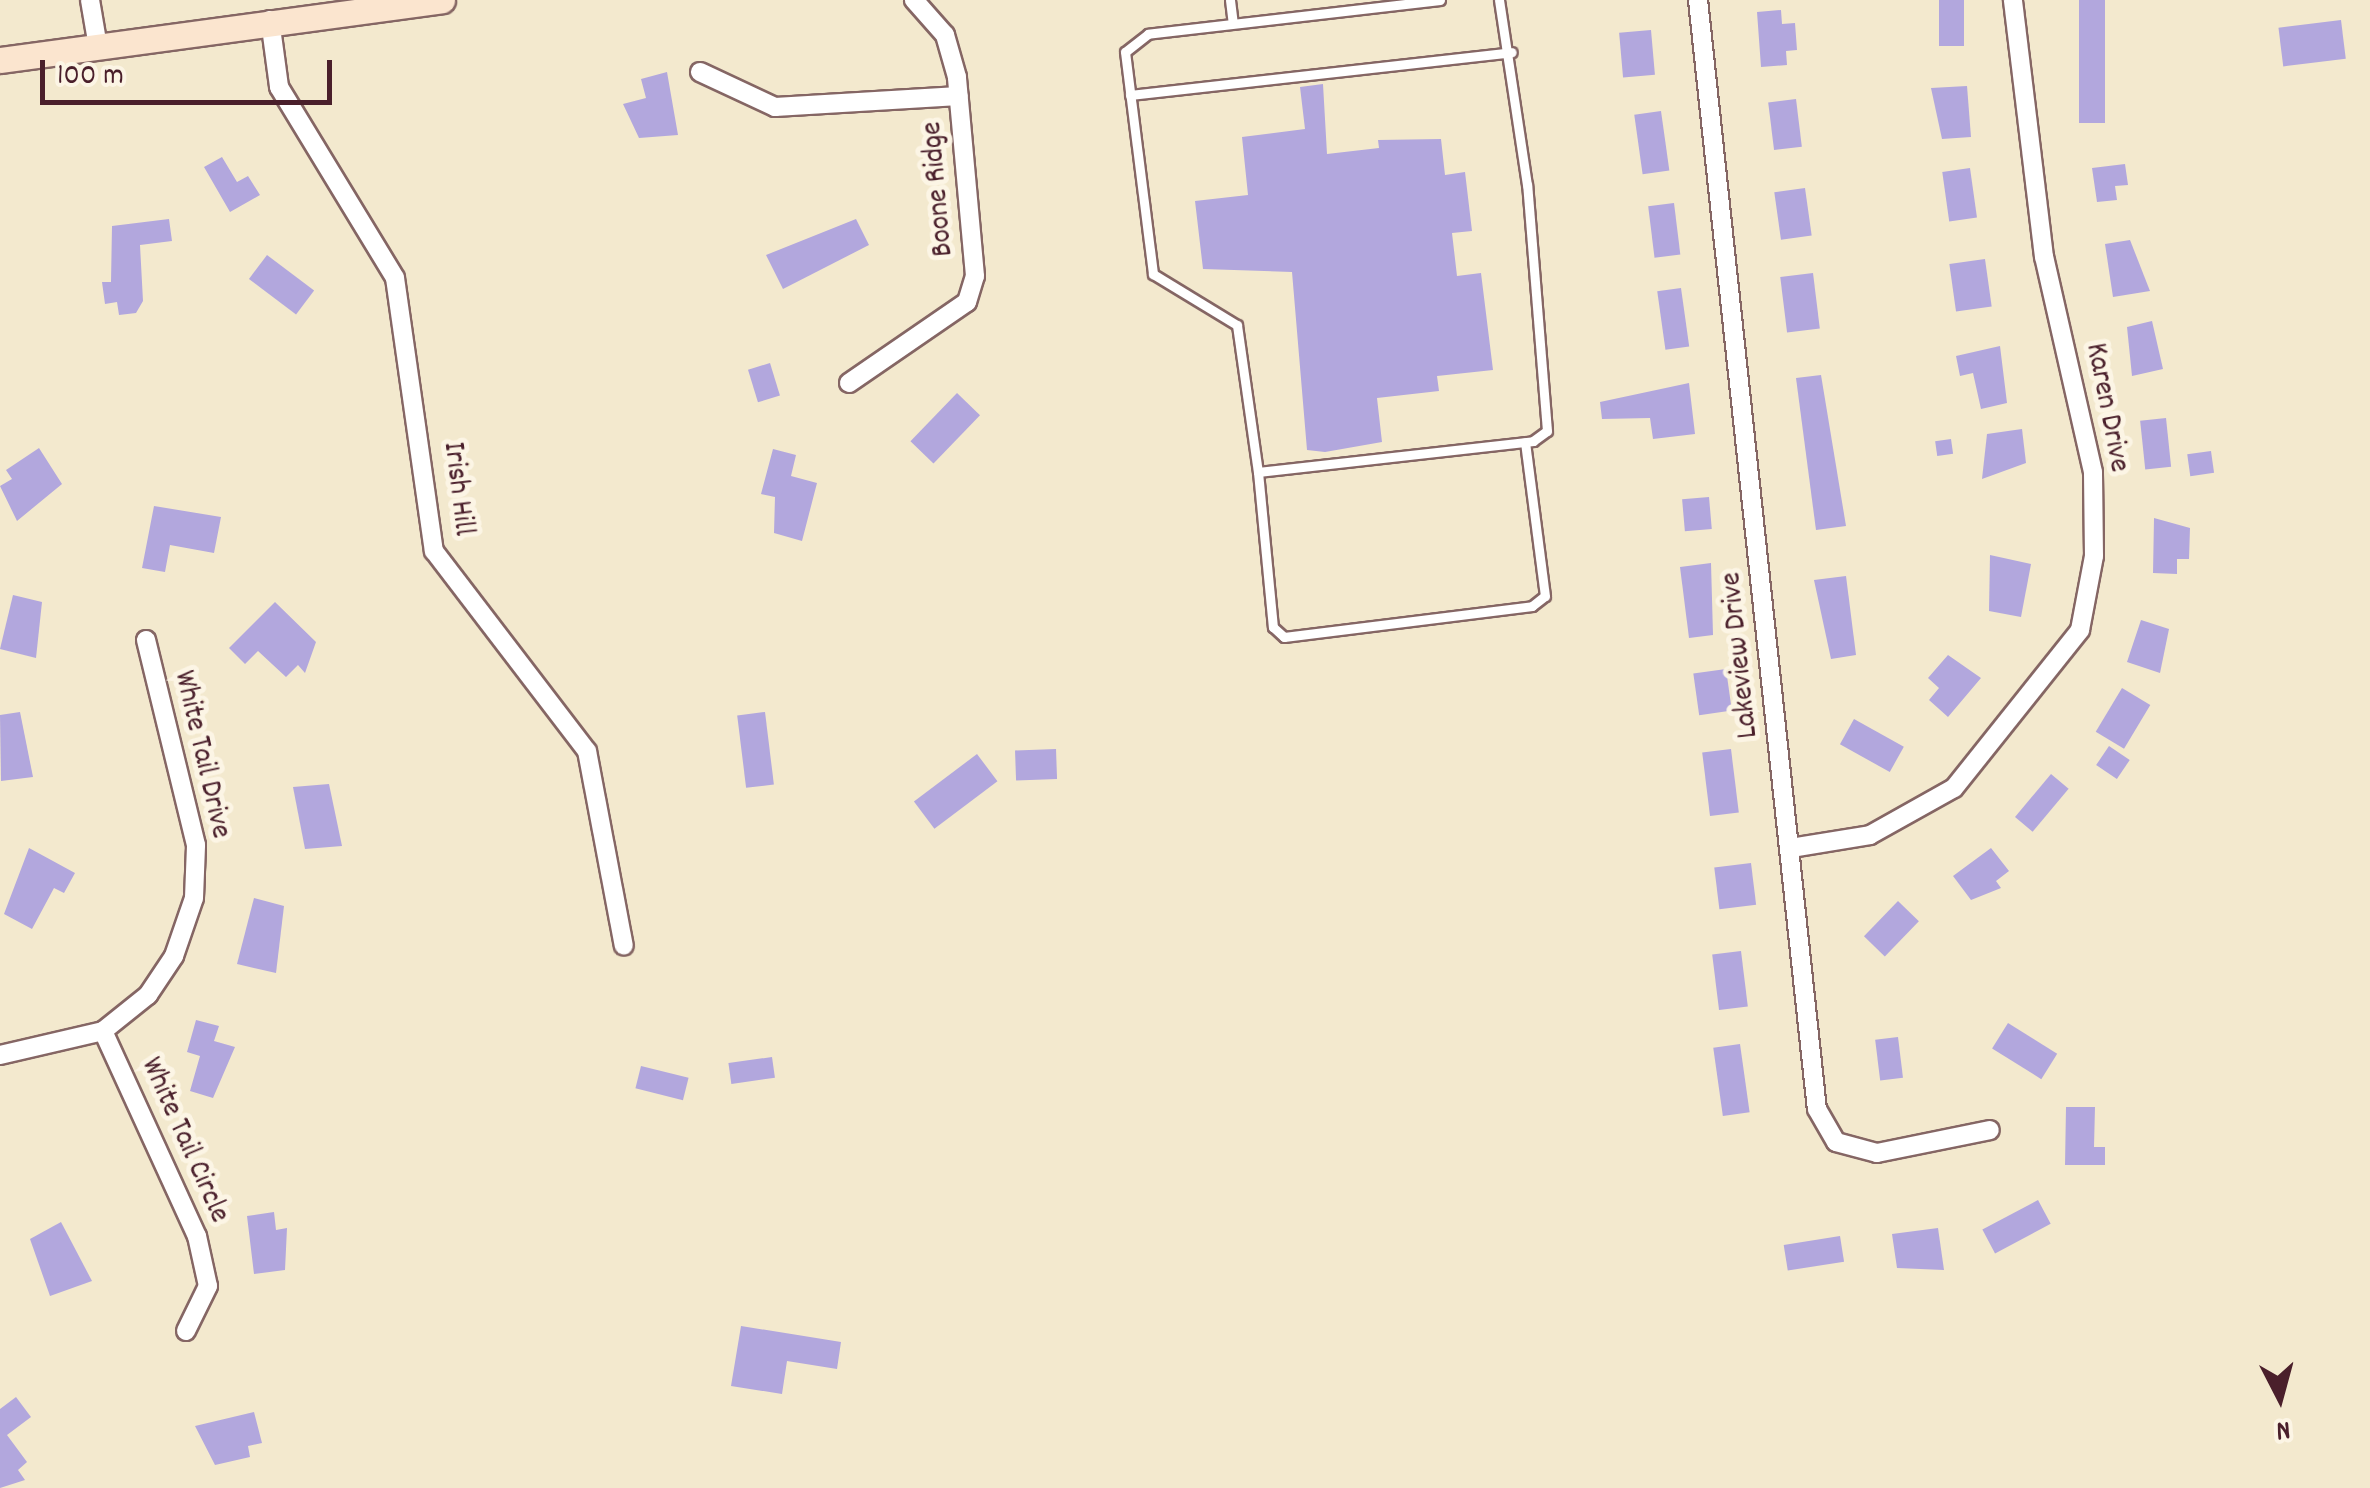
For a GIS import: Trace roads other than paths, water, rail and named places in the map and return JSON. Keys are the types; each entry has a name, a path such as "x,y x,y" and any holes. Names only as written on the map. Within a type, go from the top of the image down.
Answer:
{"main road":[{"path":"0,60 270,20 442,0"}],"street":[{"path":"90,0 98,47"},
{"name":"Boone Ridge","path":"849,384 967,302 975,276 959,96 945,35 914,0"},
{"name":"Lakeview Drive","path":"1698,0 1817,1108 1836,1142 1877,1153 1990,1130"},
{"name":"Karen Drive","path":"1791,848 1870,835 1954,788 2080,630 2094,556 2094,472 2044,256 2012,0"},
{"name":"Irish Hill","path":"270,20 279,87 395,278 434,552 587,751 624,946"},
{"path":"700,72 788,108 959,96"},
{"name":"White Tail Drive","path":"103,1031 157,982 194,898 196,845 146,640"},
{"path":"0,1055 103,1031"},
{"name":"White Tail Circle","path":"103,1031 197,1236 208,1286 186,1331"}],"lane":[{"path":"1230,0 1232,23"},
{"path":"1440,0 1232,23 1133,42 1124,52 1153,274 1237,326 1258,472 1273,627 1284,637 1532,606 1545,596 1525,442"},
{"path":"1258,472 1525,442 1552,419 1512,52 1499,0"},
{"path":"1130,95 1512,52"}]}
